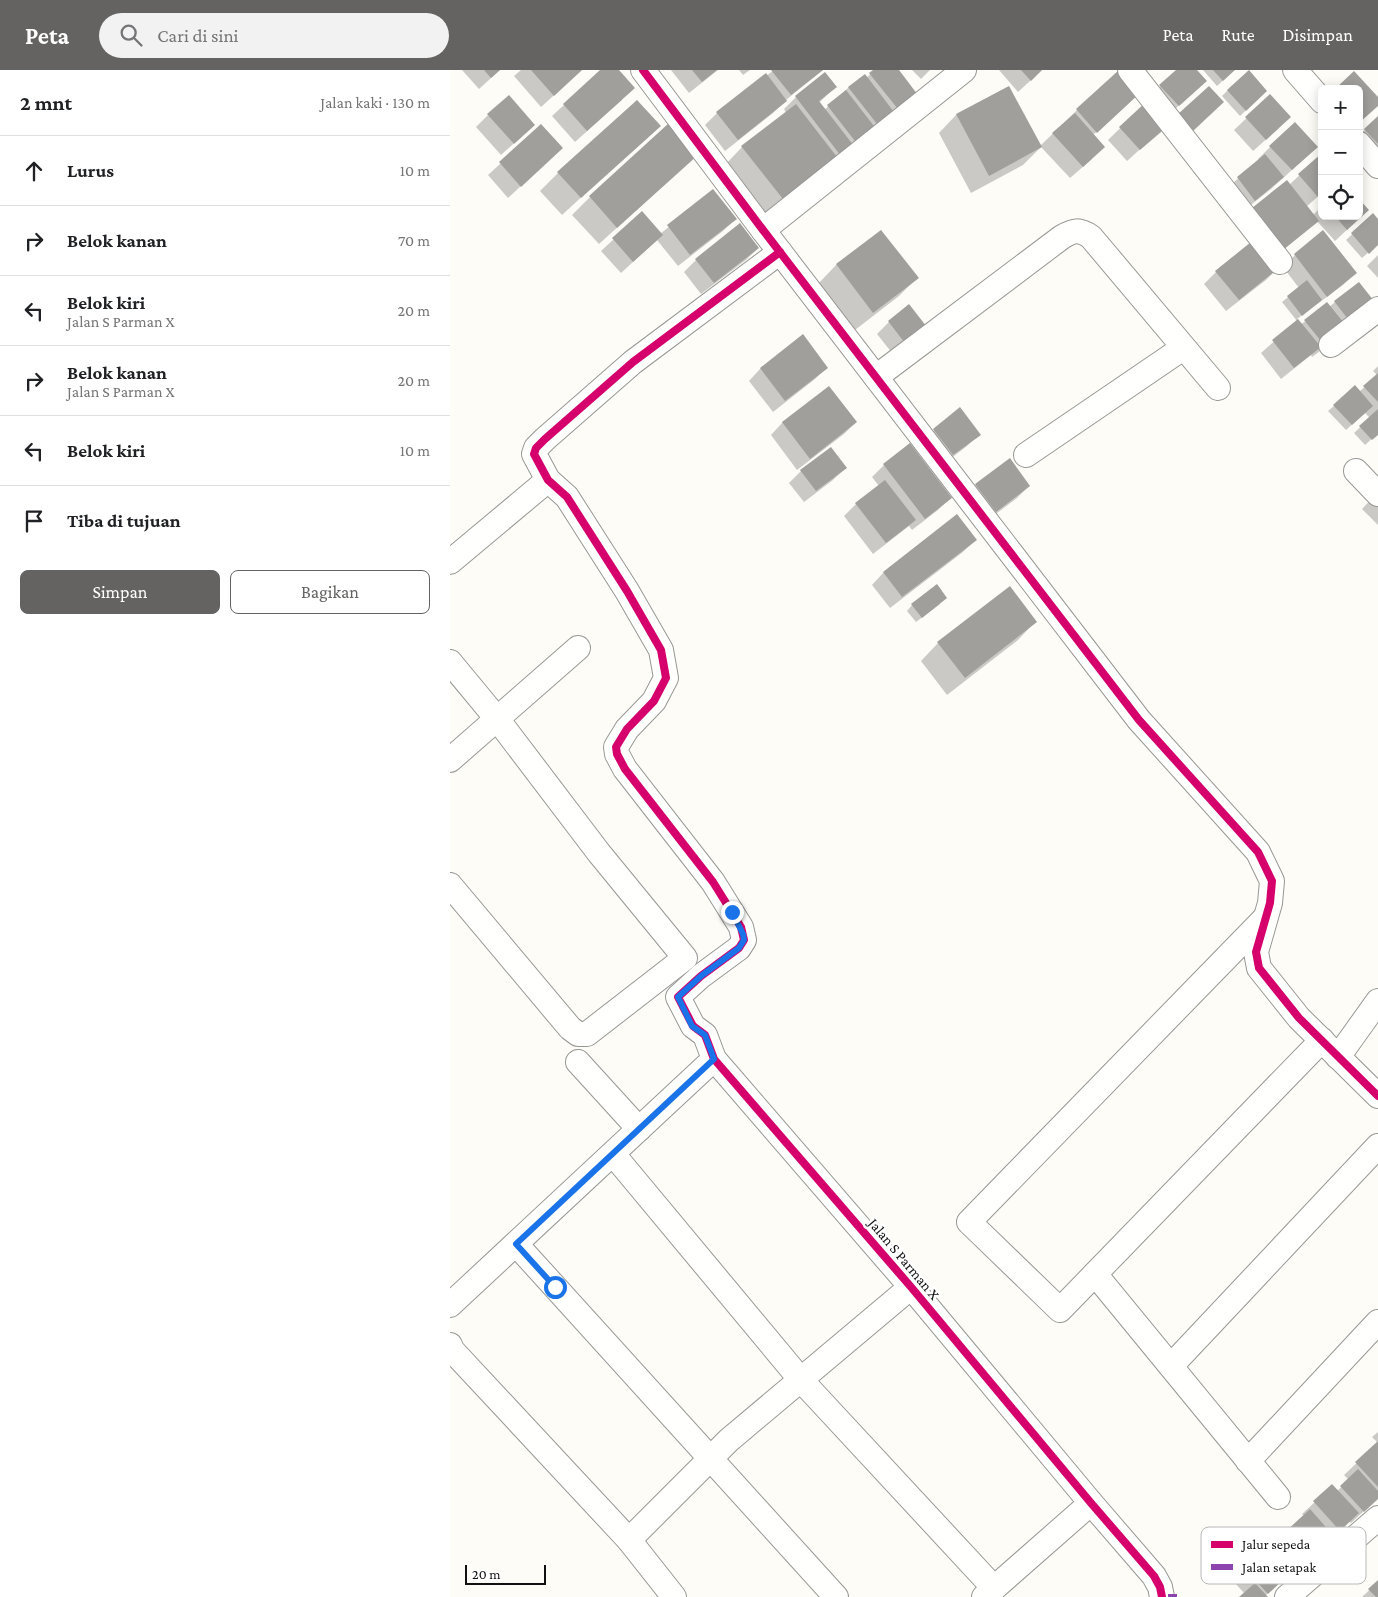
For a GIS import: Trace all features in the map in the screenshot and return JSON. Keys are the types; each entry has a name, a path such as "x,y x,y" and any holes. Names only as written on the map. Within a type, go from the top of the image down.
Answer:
{"street":[{"path":"643,70 763,230 1139,720 1258,852 1272,881 1270,902 1256,952 1259,968 1299,1018 1378,1096"},
{"path":"763,230 964,70"},
{"path":"1130,70 1280,262"},
{"path":"1295,70 1318,96"},
{"path":"1363,149 1378,166"},
{"path":"876,376 1072,231 1082,231 1091,237 1218,388"},
{"path":"450,562 548,480 534,454 536,448 545,438 633,362 780,252"},
{"path":"1331,345 1378,309"},
{"path":"1026,454 1184,348"},
{"path":"1356,471 1378,494"},
{"name":"Jalan S Parman X","path":"548,480 567,497 627,590 661,650 666,678 654,701 627,728 616,746 617,754 625,769 713,882 741,927 744,940 739,948 701,976 678,997 692,1026 705,1035 714,1059 911,1288 1154,1576 1160,1587 1162,1597"},
{"path":"450,760 498,720 578,648"},
{"path":"450,662 498,720 599,853 685,958 587,1034 578,1034 570,1028 450,885"},
{"path":"1265,917 969,1222 1060,1310 1322,1040"},
{"path":"1338,1057 1378,1001"},
{"path":"450,1305 714,1059"},
{"path":"578,1062 639,1129"},
{"path":"1171,1366 1378,1146"},
{"path":"612,1154 801,1380 989,1593 1090,1502"},
{"path":"516,1244 836,1597"},
{"path":"1095,1274 1278,1497"},
{"path":"629,1540 710,1458 911,1288"},
{"path":"1248,1461 1378,1322"},
{"path":"450,1345 452,1350 629,1540 674,1597"},
{"path":"1366,1528 1378,1518"},
{"path":"1286,1597 1301,1584"},
{"path":"1168,1597 1177,1597"}],"building":[{"path":"484,70 500,70 491,78"},
{"path":"531,70 582,70 554,96"},
{"path":"600,70 619,70 635,88 587,131 563,104"},
{"path":"692,70 717,70 702,82"},
{"path":"771,70 823,70 791,95"},
{"path":"873,70 899,70 921,99 902,114 869,73"},
{"path":"1021,70 1042,70 1031,81"},
{"path":"1119,70 1140,93 1097,133 1076,109"},
{"path":"1176,70 1197,70 1207,81 1179,106 1159,85"},
{"path":"1213,70 1235,70 1223,81"},
{"path":"1249,70 1267,91 1246,111 1227,90"},
{"path":"1354,71 1378,97 1378,106 1363,119 1363,85 1339,85"},
{"path":"825,72 837,87 819,101 854,146 841,156 795,96"},
{"path":"766,73 787,101 738,140 716,112"},
{"path":"865,74 897,116 881,129 848,87"},
{"path":"1009,86 1042,147 989,176 956,114"},
{"path":"1209,86 1224,102 1193,131 1178,114"},
{"path":"846,90 877,130 858,145 827,105"},
{"path":"1270,94 1291,117 1266,140 1245,117"},
{"path":"509,95 535,125 514,144 487,114"},
{"path":"637,100 661,126 581,198 557,172"},
{"path":"1146,102 1168,126 1140,150 1119,127"},
{"path":"796,104 837,157 783,199 741,146"},
{"path":"1075,113 1105,147 1083,167 1052,133"},
{"path":"1378,116 1378,144 1364,129"},
{"path":"1295,122 1318,147 1292,170 1269,146"},
{"path":"669,123 698,155 617,228 589,196"},
{"path":"541,124 563,148 521,187 499,162"},
{"path":"1265,154 1284,177 1255,201 1237,177"},
{"path":"1318,156 1318,197 1298,174"},
{"path":"1287,180 1319,221 1284,249 1252,208"},
{"path":"713,189 737,219 690,255 667,225"},
{"path":"1363,203 1369,210 1363,215"},
{"path":"642,211 663,235 633,262 612,238"},
{"path":"1373,213 1378,219 1378,245 1369,254 1351,233"},
{"path":"1338,220 1358,220 1347,230"},
{"path":"740,223 759,248 714,283 695,259"},
{"path":"881,230 919,278 873,313 836,264"},
{"path":"1323,230 1357,273 1327,297 1294,254"},
{"path":"1256,238 1279,268 1239,300 1215,271"},
{"path":"1307,280 1322,300 1302,316 1287,296"},
{"path":"1359,282 1378,306 1354,327 1334,301"},
{"path":"1327,302 1348,328 1325,346 1304,320"},
{"path":"909,304 930,331 908,347 888,321"},
{"path":"1298,319 1321,347 1294,368 1272,340"},
{"path":"803,334 828,368 785,401 760,368"},
{"path":"1378,373 1378,402 1363,386"},
{"path":"1355,385 1373,406 1352,425 1333,405"},
{"path":"829,386 857,422 810,459 782,422"},
{"path":"960,407 981,435 953,455 933,429"},
{"path":"1378,409 1378,435 1372,440 1359,426"},
{"path":"910,443 952,498 925,519 883,464"},
{"path":"831,447 847,468 816,491 800,470"},
{"path":"1010,458 1030,486 996,512 975,484"},
{"path":"885,480 916,520 886,543 855,503"},
{"path":"957,514 977,540 902,597 883,572"},
{"path":"937,584 947,598 922,618 911,604"},
{"path":"1010,586 1037,622 965,678 937,642"},
{"path":"1378,1441 1378,1487 1355,1462"},
{"path":"1358,1469 1378,1491 1378,1499 1364,1512 1340,1486"},
{"path":"1332,1484 1359,1513 1344,1527 1336,1527 1313,1501"},
{"path":"1310,1509 1326,1527 1290,1527"},
{"path":"1378,1580 1378,1597 1376,1597 1368,1589"},
{"path":"1256,1584 1268,1597 1239,1597"},
{"path":"1259,1584 1279,1584 1268,1594"}],"marked path":[{"path":"1168,1597 1177,1597"}],"cycle path":[{"path":"643,70 763,230 1139,720 1258,852 1272,881 1270,903 1256,952 1259,968 1299,1018 1378,1096"},
{"path":"780,252 633,362 545,439 536,448 534,454 548,480 567,497 627,591 661,650 666,678 654,701 627,729 616,747 617,754 625,769 713,882 741,927 744,940 739,948 701,976 678,997 693,1026 705,1035 714,1059 911,1287 1154,1576 1160,1587 1162,1597"}],"route":[{"path":"555,1287 516,1244 714,1059 705,1035 692,1026 678,997 701,976 739,948 744,940 743,934 732,912"}]}
